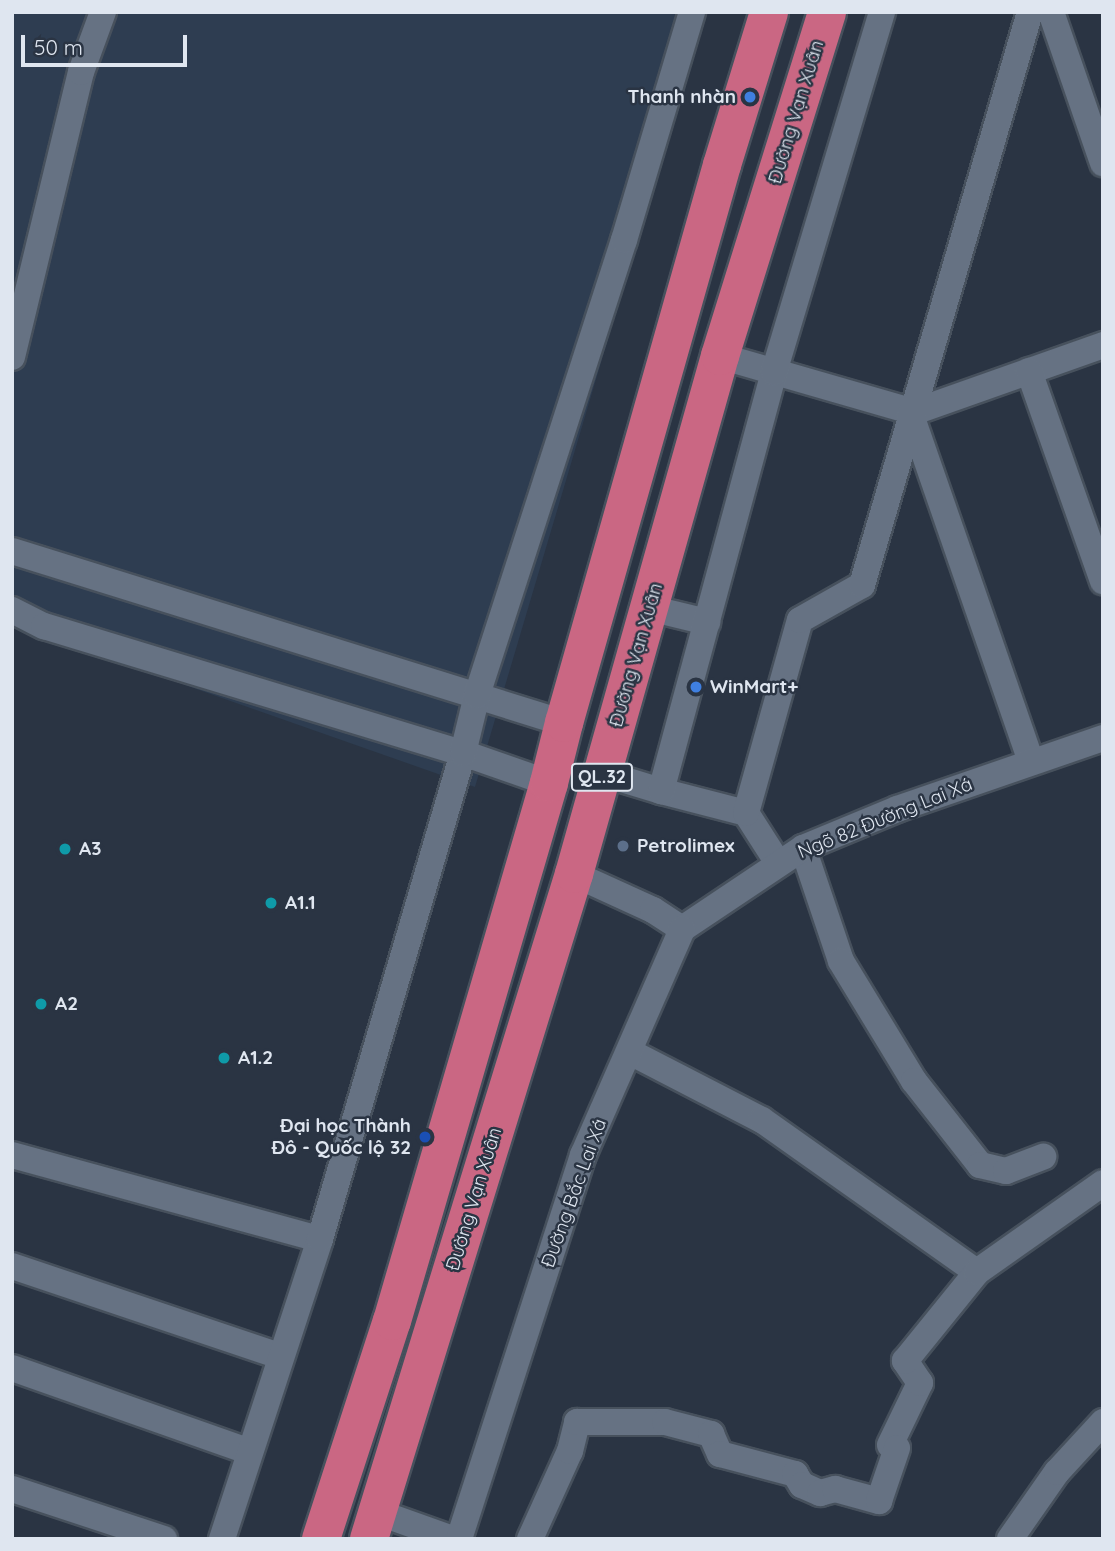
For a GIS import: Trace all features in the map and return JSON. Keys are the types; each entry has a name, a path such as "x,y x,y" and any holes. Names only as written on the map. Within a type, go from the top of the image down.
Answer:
{"highway":[{"name":"Đường Vạn Xuân","path":"373,1526 574,874 720,356 827,12"},
{"path":"765,27 814,58"},
{"name":"QL.32","path":"321,1539 392,1321 550,783 564,723 722,164 765,27"}],"street":[{"path":"12,357 80,72 103,12"},
{"path":"222,1539 320,1239 463,753 477,695 624,240 692,12"},
{"path":"662,790 774,372 882,12"},
{"path":"746,813 800,620 862,585 1030,12"},
{"path":"1051,12 1103,163"},
{"path":"720,356 913,414 1103,345"},
{"path":"1028,371 1103,581"},
{"path":"913,414 1031,762"},
{"path":"12,551 564,723"},
{"path":"649,608 707,622"},
{"path":"12,610 44,626 463,753 550,783"},
{"name":"Ngõ 82 Đường Lai Xá","path":"682,929 803,848 897,809 1103,738"},
{"path":"603,773 746,813 778,863"},
{"path":"803,848 841,961 923,1091 980,1165 1006,1171 1043,1157"},
{"path":"574,874 653,910 682,929"},
{"name":"Đường Bắc Lai Xá","path":"459,1539 583,1156 682,929"},
{"path":"629,1052 762,1120 977,1272"},
{"path":"12,1155 320,1239"},
{"path":"530,1539 570,1451 577,1422 665,1422 711,1434 720,1454 794,1474 802,1485 820,1493 835,1489 879,1501 894,1447 920,1383 905,1361 977,1272 1103,1183"},
{"path":"12,1266 280,1356"},
{"path":"12,1368 250,1452"},
{"path":"1010,1539 1057,1472 1103,1422"},
{"path":"12,1489 164,1539"},
{"path":"373,1526 453,1539"}],"shaded area":[{"path":"12,12 705,12 475,787 12,624"}],"place":[{"name":"Thanh nhàn","path":"750,97"},
{"name":"WinMart+","path":"696,687"},
{"name":"Petrolimex","path":"623,846"},
{"name":"A3","path":"65,849"},
{"name":"A1.1","path":"271,903"},
{"name":"A2","path":"41,1004"},
{"name":"A1.2","path":"224,1058"},
{"name":"Đại học Thành Đô - Quốc lộ 32","path":"425,1137"}]}
